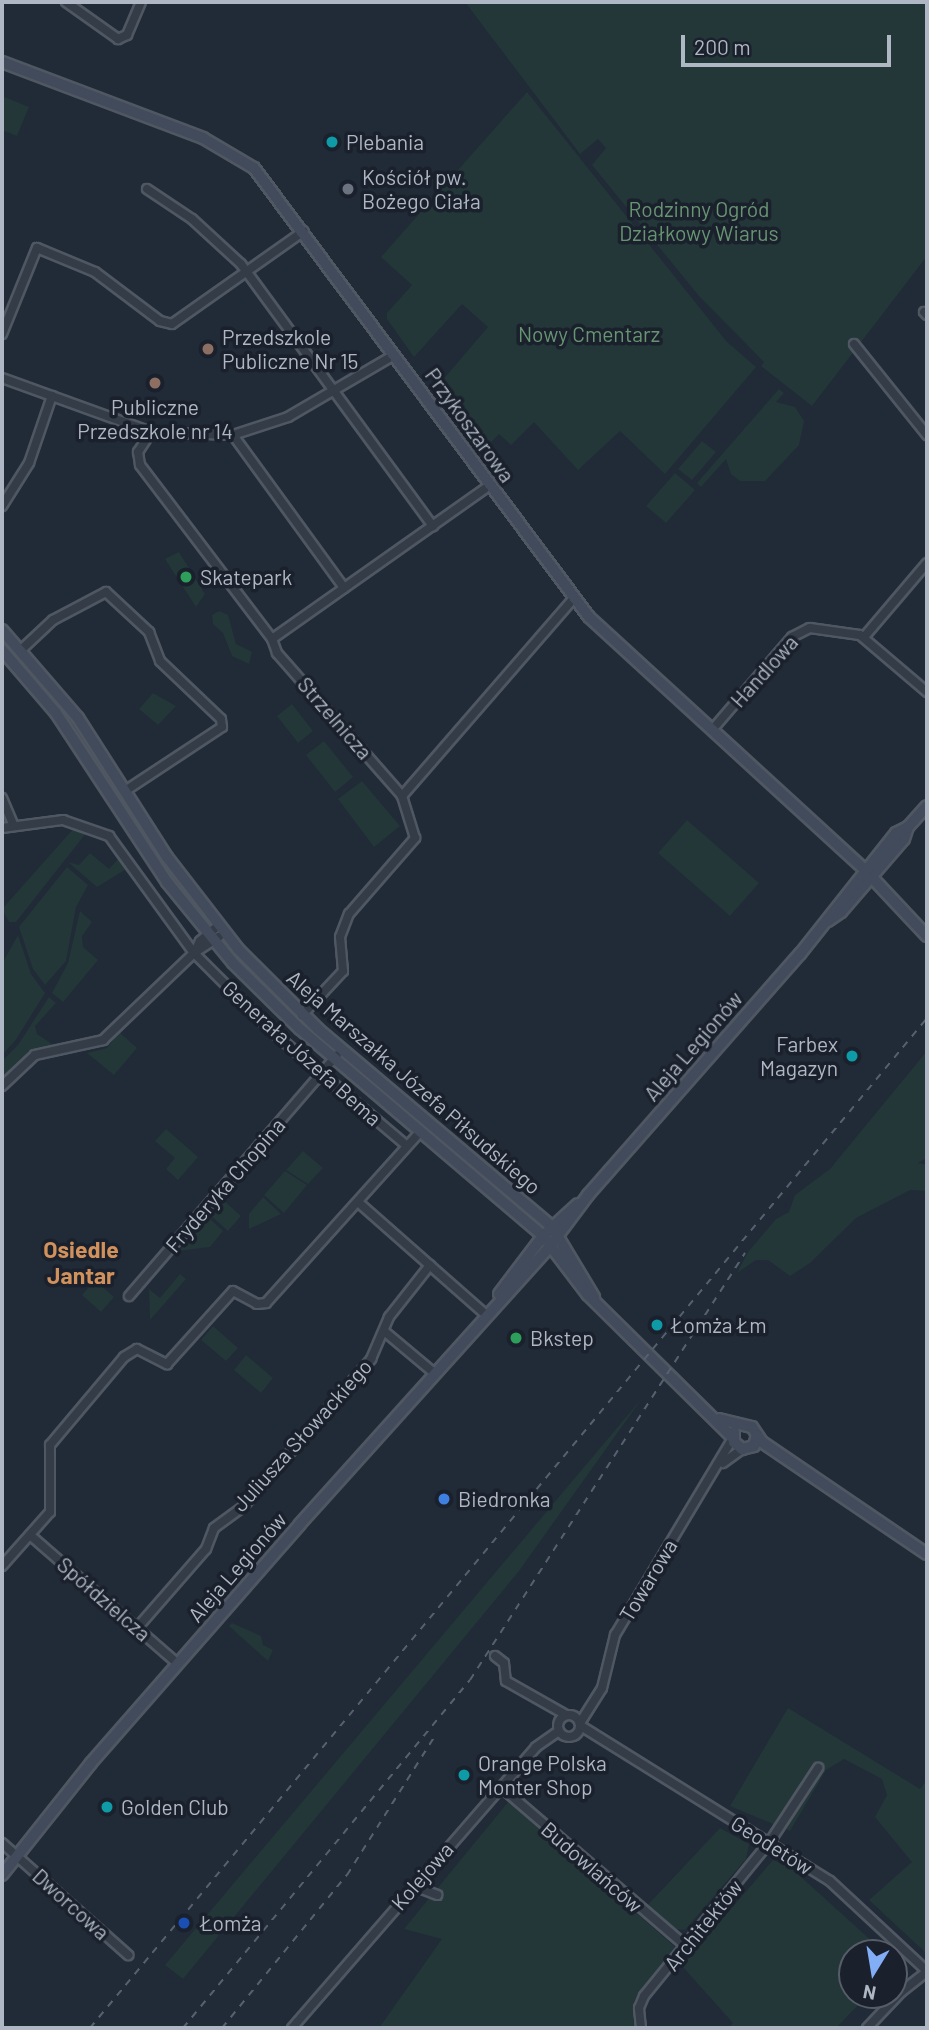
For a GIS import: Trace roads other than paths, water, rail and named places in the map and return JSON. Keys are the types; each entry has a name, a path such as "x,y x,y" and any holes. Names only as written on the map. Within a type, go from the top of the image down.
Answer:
{"street":[{"path":"66,2 110,37 127,35 141,2"},
{"name":"Przykoszarowa","path":"2,62 228,150 261,176 574,598 606,635 868,873 927,936"},
{"path":"147,190 208,232 247,271 432,526"},
{"path":"2,334 37,248 109,281 168,324 183,320 304,231"},
{"path":"854,344 927,435"},
{"path":"2,377 151,432 233,435 288,417 336,392 394,355"},
{"path":"2,506 29,463 52,396"},
{"name":"Strzelnicza","path":"151,432 138,452 140,465 272,639 277,653 402,796"},
{"path":"233,435 344,588"},
{"path":"272,639 490,485"},
{"path":"864,637 927,564"},
{"path":"21,650 53,620 106,592 149,632 160,661 221,719 220,729 125,791"},
{"path":"302,1015 342,972 340,937 349,914 414,842 414,823 402,796 574,598"},
{"name":"Handlowa","path":"712,730 796,633 821,628 864,637 927,692"},
{"name":"Aleja Marszałka Józefa Piłsudskiego","path":"2,631 78,718 221,929 302,1015 556,1230 594,1297"},
{"name":"Aleja Marszałka Józefa Piłsudskiego","path":"2,650 56,713 167,882 211,938 270,1001 547,1241 594,1297 733,1438 746,1449 791,1460"},
{"path":"2,798 13,824"},
{"name":"Aleja Legionów","path":"2,1875 15,1854 178,1664 825,922 841,912 868,873 904,839 908,827 927,806"},
{"name":"Generała Józefa Bema","path":"2,828 13,824 63,820 109,836 194,953 322,1075 406,1145"},
{"path":"2,1086 35,1055 103,1040 221,929"},
{"name":"Fryderyka Chopina","path":"129,1296 335,1060 340,1048"},
{"path":"2,1565 30,1535 53,1504 50,1445 124,1357 141,1349 167,1364 233,1291 257,1304 266,1303 420,1132"},
{"path":"358,1202 488,1311"},
{"name":"Juliusza Słowackiego","path":"137,1628 206,1549 214,1528 243,1507 370,1359 389,1317 430,1265"},
{"path":"384,1331 434,1373"},
{"name":"Aleja Marszałka Józefa Piłsudskiego","path":"707,1414 739,1427 749,1426 791,1460 927,1554"},
{"path":"733,1438 739,1427"},
{"path":"746,1449 757,1435"},
{"name":"Towarowa","path":"575,1736 602,1688 616,1632 720,1465 733,1438"},
{"name":"Towarowa","path":"720,1465 746,1449"},
{"name":"Spółdzielcza","path":"30,1535 178,1664"},
{"path":"495,1656 504,1663 506,1681 544,1705 569,1715 601,1741"},
{"name":"Kolejowa","path":"292,2028 536,1747 569,1715 593,1703"},
{"path":"544,1705 568,1737 601,1741"},
{"name":"Geodetów","path":"601,1741 830,1881 927,1972"},
{"name":"Architektów","path":"640,2028 639,2008 685,1946 769,1843 818,1768"},
{"name":"Budowlańców","path":"501,1787 685,1946"},
{"name":"Dworcowa","path":"2,1843 128,1955"},
{"name":"Aleja Legionów","path":"2,1862 15,1854"},
{"path":"414,1886 437,1895"},
{"path":"867,2028 901,1992 927,1972"}],"railway":[{"path":"90,2028 927,1018"},
{"path":"183,2028 470,1680 745,1253"},
{"path":"222,2028 347,1875 436,1734"}],"place":[{"name":"Plebania","path":"332,142"},
{"name":"Kościół pw. Bożego Ciała","path":"348,189"},
{"name":"Przedszkole Publiczne Nr 15","path":"208,349"},
{"name":"Publiczne Przedszkole nr 14","path":"155,383"},
{"name":"Skatepark","path":"186,577"},
{"name":"Farbex Magazyn","path":"852,1056"},
{"name":"Łomża Łm","path":"657,1325"},
{"name":"Bkstep","path":"516,1338"},
{"name":"Biedronka","path":"444,1499"},
{"name":"Orange Polska Monter Shop","path":"464,1775"},
{"name":"Golden Club","path":"107,1807"},
{"name":"Łomża","path":"184,1923"}],"district":[{"name":"Osiedle Jantar","path":"81,1262"}],"park label":[{"name":"Rodzinny Ogród Działkowy Wiarus","path":"699,221"},
{"name":"Nowy Cmentarz","path":"589,334"}]}
